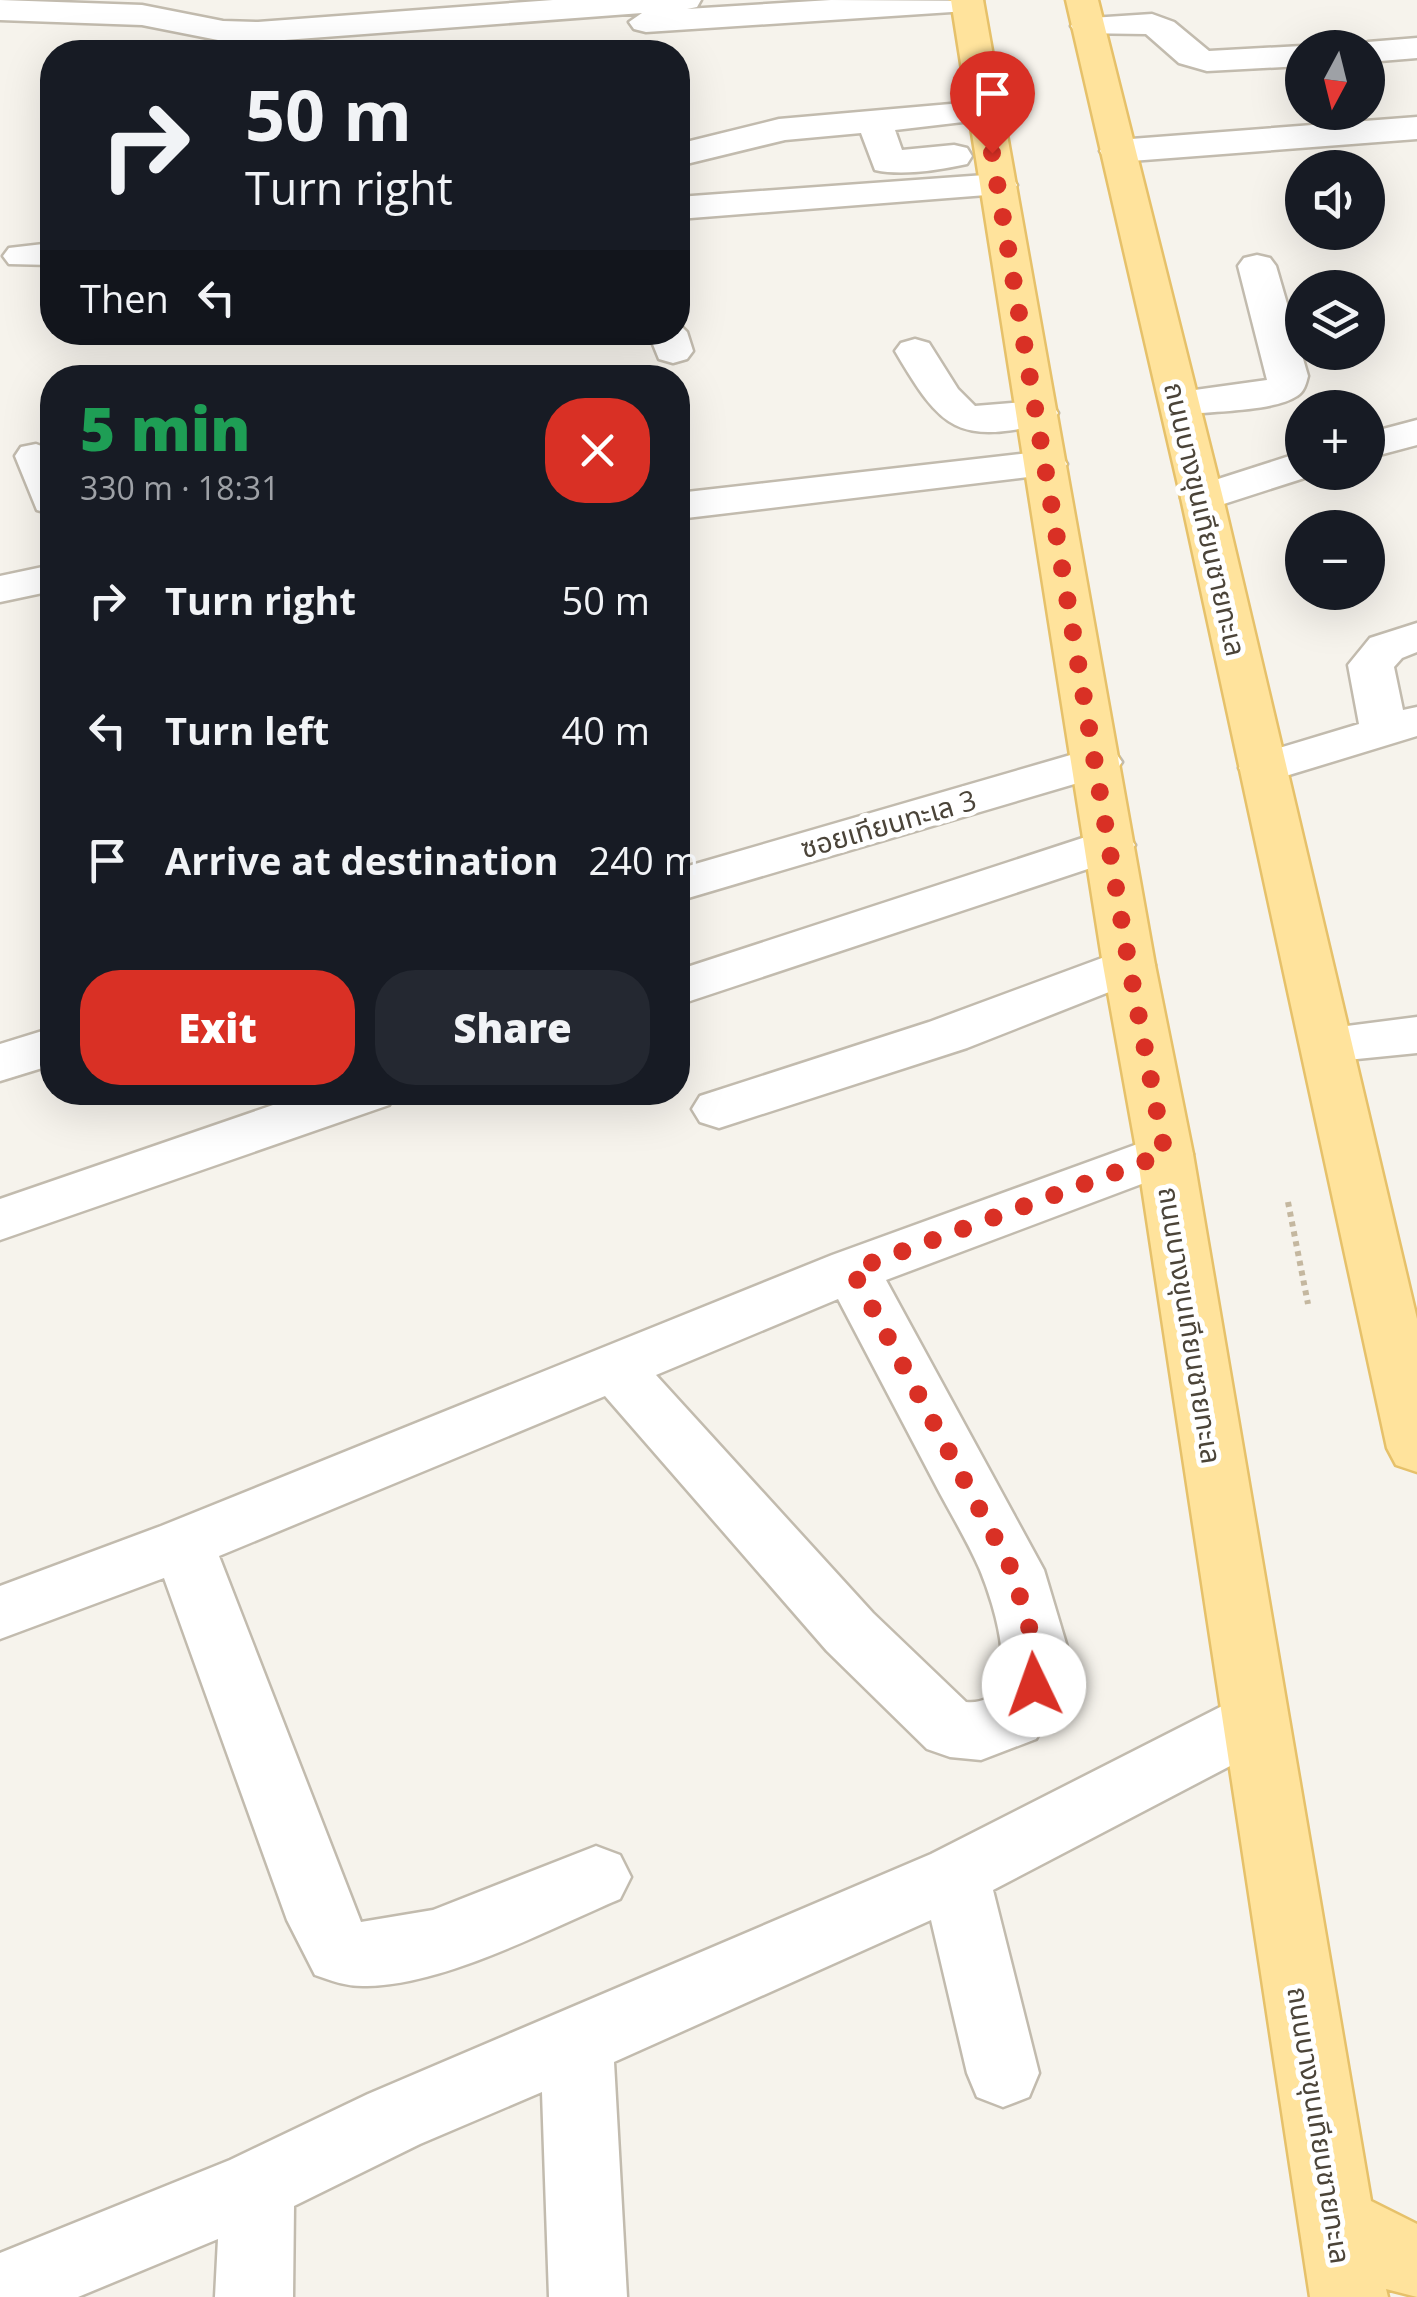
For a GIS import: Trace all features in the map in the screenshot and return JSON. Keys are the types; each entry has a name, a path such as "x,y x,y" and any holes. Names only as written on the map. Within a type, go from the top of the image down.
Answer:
{"main road":[{"name":"ถนนบางขุนเทียนชายทะเล","path":"967,0 1098,762 1129,965 1165,1154 1349,2297"},
{"name":"ถนนบางขุนเทียนชายทะเล","path":"1085,13 1180,402 1327,1044 1398,1282 1417,1448"},
{"path":"1336,2223 1417,2264"}],"street":[{"path":"0,10 142,15 223,31 258,32 685,0"},
{"path":"504,40 654,37 967,0"},
{"path":"1085,13 1152,24 1191,56 1207,61 1285,57"},
{"path":"1385,51 1417,48"},
{"path":"875,121 888,162"},
{"path":"690,153 752,140 778,130 875,121 992,150"},
{"path":"1118,151 1417,128"},
{"path":"690,171 888,162 992,150"},
{"path":"690,206 992,150"},
{"path":"1180,402 1270,392 1285,386 1288,376 1257,266"},
{"path":"915,351 951,410 962,418 983,420 1042,439"},
{"path":"1385,441 1417,432"},
{"path":"690,504 1042,439"},
{"path":"36,456 40,467"},
{"path":"1202,498 1285,471"},
{"path":"0,589 40,581"},
{"path":"0,628 40,619"},
{"path":"1264,768 1400,726 1370,664 1386,648 1417,637"},
{"name":"ซอยเทียนทะเล 3","path":"690,881 1098,762"},
{"path":"690,984 1110,845"},
{"path":"720,1109 948,1035 1129,965"},
{"path":"1327,1044 1417,1034"},
{"path":"0,1063 40,1050"},
{"path":"0,1220 332,1105"},
{"path":"0,1613 184,1544 852,1270 1165,1154"},
{"path":"614,1368 850,1632 950,1730 981,1732 1013,1719 1034,1685 1035,1647 1012,1570 852,1270"},
{"path":"184,1544 322,1920 340,1952 357,1956 412,1949 596,1877"},
{"path":"0,2291 257,2186 394,2119 955,1876 1254,1722"},
{"path":"955,1876 1003,2073"},
{"path":"577,2043 588,2297"},
{"path":"254,2297 257,2186"}],"path":[{"path":"1288,1202 1308,1304"}],"route":[{"path":"992,153 1098,762 1129,965 1165,1154 852,1270 1012,1570 1035,1647 1034,1685"}]}
